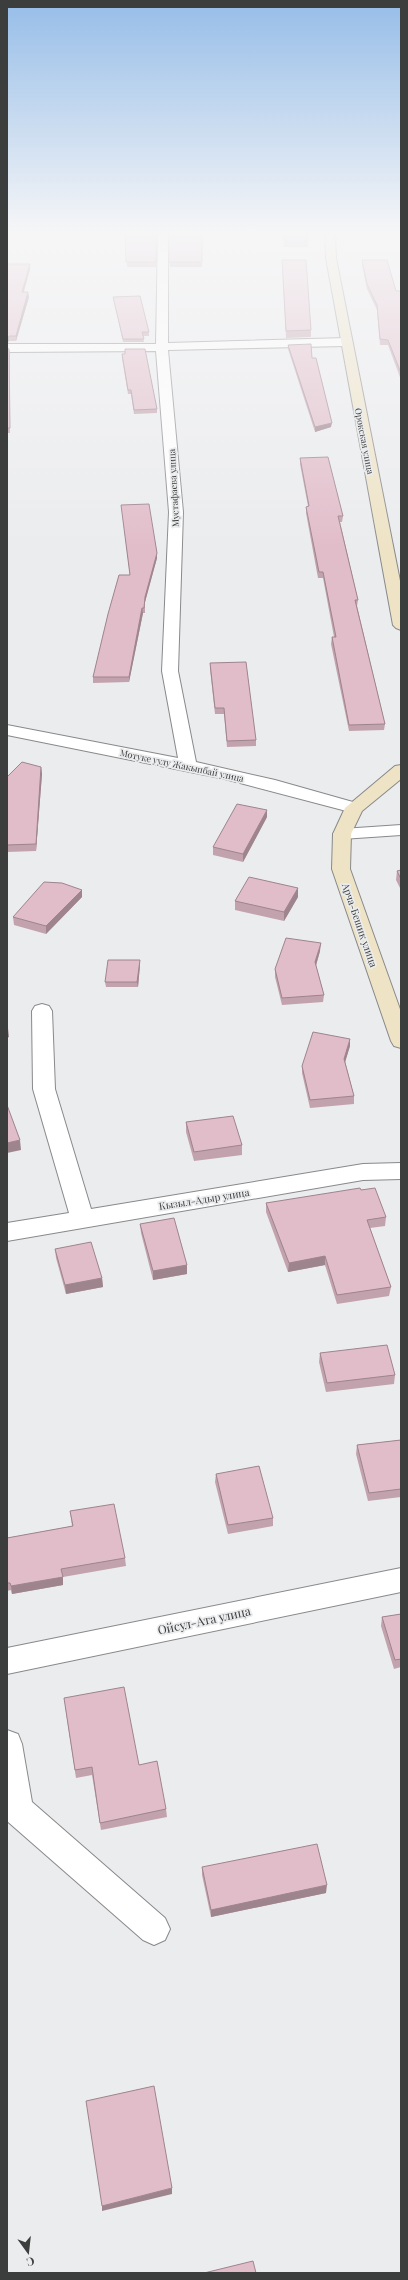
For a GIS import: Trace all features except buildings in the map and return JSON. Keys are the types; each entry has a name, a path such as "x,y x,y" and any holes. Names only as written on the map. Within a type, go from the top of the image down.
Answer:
{"street":[{"name":"Мустафаева улица","path":"162,339 176,512 170,671 188,766"},
{"path":"7,348 162,347 346,342"},
{"name":"Орокская улица","path":"346,342 401,625"},
{"name":"Мотуке уулу Жакыпбай улица","path":"7,730 188,766 305,793 354,808"},
{"path":"354,808 401,770"},
{"name":"Арча-Бешик улица","path":"354,808 342,834 341,869 401,1040"},
{"path":"342,834 401,830"},
{"path":"42,1011 44,1089 82,1219"},
{"name":"Кызыл-Адыр улица","path":"7,1232 363,1172 401,1172"},
{"name":"Ойсул-Ата улица","path":"7,1661 401,1580"},
{"path":"7,1744 18,1810 154,1929"}]}
